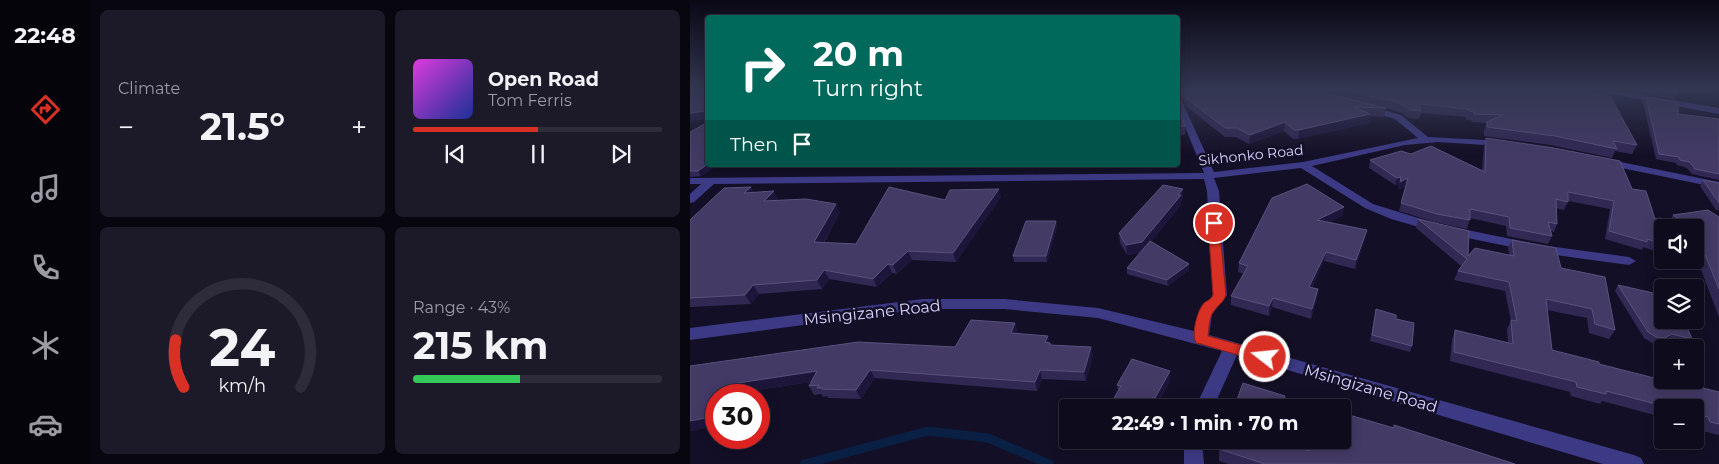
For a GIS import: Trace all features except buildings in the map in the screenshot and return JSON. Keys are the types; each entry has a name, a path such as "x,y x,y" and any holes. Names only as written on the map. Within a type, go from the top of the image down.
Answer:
{"street":[{"path":"1182,112 1209,176 1213,191 1220,295 1204,316 1201,339"},
{"path":"1376,112 1398,118 1426,140"},
{"name":"Sikhonko Road","path":"690,181 1209,176 1303,165 1405,142 1472,140 1516,145"},
{"path":"1597,160 1719,185"},
{"path":"1303,165 1369,206 1432,227 1541,249 1629,261"},
{"path":"690,200 711,181"},
{"name":"Msingizane Road","path":"690,334 923,304 1004,304 1098,313 1201,339 1634,464"},
{"path":"1208,399 1232,348"},
{"path":"1193,449 1194,464"}],"waterway":[{"path":"804,464 928,431 988,438 1049,464"}],"route":[{"path":"1214,223 1220,295 1204,316 1201,339 1265,357"}]}
